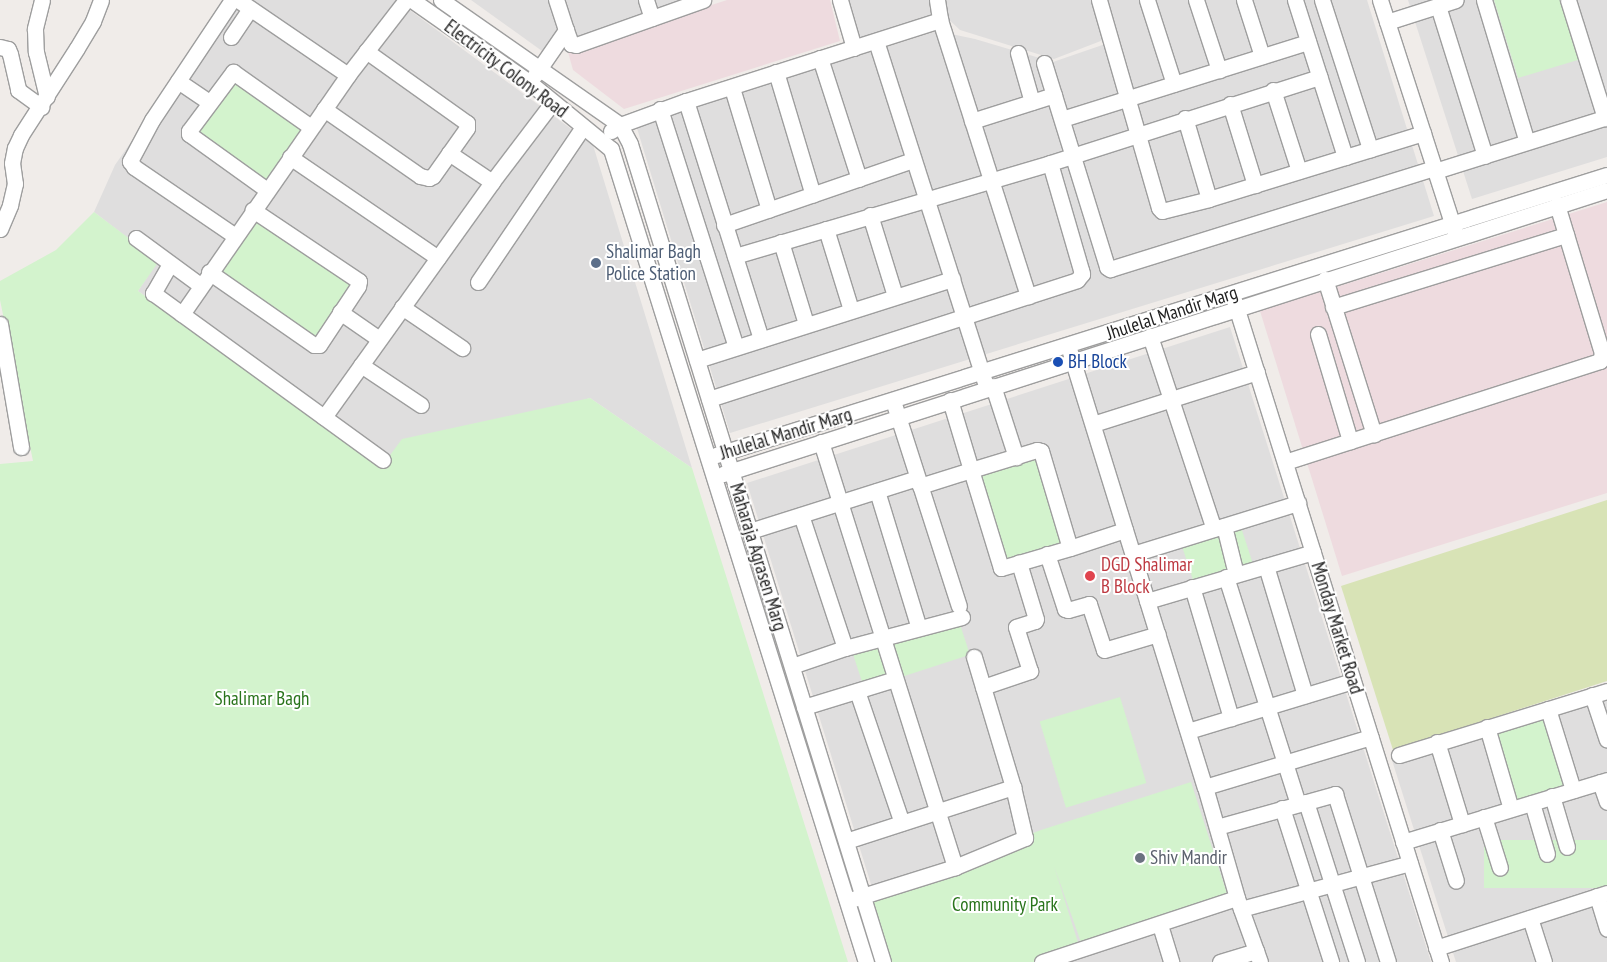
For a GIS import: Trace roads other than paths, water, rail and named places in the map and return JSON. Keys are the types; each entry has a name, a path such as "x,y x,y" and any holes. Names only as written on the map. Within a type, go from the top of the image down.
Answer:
{"street":[{"path":"42,0 35,28 36,52 44,102"},
{"path":"0,229 10,206 15,184 12,163 15,148 21,135 44,102 93,21 101,0"},
{"path":"126,145 227,0"},
{"path":"232,0 152,120 130,161 134,167 235,236"},
{"path":"182,314 311,127 406,0"},
{"name":"Electricity Colony Road","path":"412,0 529,82 552,103 600,138"},
{"name":"Electricity Colony Road","path":"441,0 540,69 597,112 620,125"},
{"path":"556,0 571,44 576,46 703,0"},
{"path":"646,0 652,18"},
{"path":"840,0 854,48"},
{"path":"937,0 940,20 1028,296"},
{"path":"1099,0 1160,210 1164,211 1208,199 1423,133"},
{"path":"1147,0 1174,84"},
{"path":"1196,0 1219,70"},
{"path":"1244,0 1262,56"},
{"path":"1295,0 1346,157"},
{"path":"1322,0 1370,149"},
{"path":"1380,0 1454,230"},
{"path":"1387,22 1456,0"},
{"path":"1484,0 1527,142"},
{"path":"1044,63 1107,267 1110,269 1606,118 1568,0"},
{"path":"231,37 244,4 348,76"},
{"path":"1438,6 1485,156"},
{"path":"600,138 620,125 660,109 732,88 776,72 940,20"},
{"path":"529,82 566,30"},
{"path":"876,41 982,373 990,387 1016,457"},
{"path":"1062,119 1308,42"},
{"path":"0,47 8,49 18,90 44,102"},
{"path":"324,109 424,178 433,176 467,128 467,123 366,51"},
{"path":"1018,53 1032,102"},
{"path":"820,58 859,179"},
{"path":"267,190 188,134 209,102 233,72 311,127"},
{"path":"776,72 813,195"},
{"path":"735,256 1050,163 1320,76"},
{"path":"178,81 209,102"},
{"path":"732,88 768,210"},
{"path":"1273,90 1299,171"},
{"path":"972,121 1054,95"},
{"path":"686,101 761,339"},
{"path":"324,417 492,182 552,103"},
{"path":"1230,104 1255,185"},
{"path":"660,109 736,347"},
{"path":"1185,118 1208,199"},
{"name":"Maharaja Agrasen Marg","path":"620,125 630,144 669,268 883,962"},
{"path":"478,282 583,127"},
{"name":"Maharaja Agrasen Marg","path":"600,138 612,149 866,962"},
{"path":"449,153 492,182"},
{"path":"290,157 438,258"},
{"path":"724,225 913,160"},
{"path":"709,399 1077,280 1082,274 1050,163"},
{"name":"Jhulelal Mandir Marg","path":"708,458 1068,345 1326,279 1454,230 1607,175"},
{"name":"Jhulelal Mandir Marg","path":"714,477 1150,336 1235,301 1454,230 1558,206 1607,190"},
{"path":"1285,462 1600,361 1602,353 1558,206"},
{"path":"136,238 170,264 205,279 316,346 358,286 359,281 253,210"},
{"path":"870,216 895,296"},
{"path":"826,229 851,310"},
{"path":"1333,307 1566,235"},
{"path":"781,242 806,324"},
{"path":"170,264 152,292 383,460"},
{"path":"650,273 669,268"},
{"path":"697,360 952,279"},
{"path":"1326,279 1333,307 1374,434"},
{"name":"Monday Market Road","path":"1235,301 1438,955"},
{"path":"402,308 462,348"},
{"path":"340,312 380,339"},
{"path":"0,325 7,409 21,447"},
{"path":"1318,334 1350,441"},
{"path":"1150,336 1170,399 1219,528 1267,707 1285,762 1334,885 1357,962"},
{"path":"1068,345 1188,731 1239,903 1258,956 1220,962"},
{"path":"361,365 421,406"},
{"path":"1093,424 1257,372"},
{"path":"950,400 999,566 1002,568 1126,530"},
{"path":"779,686 794,673 845,648 919,628 960,611 893,401"},
{"path":"821,442 955,866"},
{"path":"750,531 877,491 970,470 1037,450 1041,451 1070,548"},
{"path":"877,491 919,628"},
{"path":"1133,554 1298,504"},
{"path":"801,515 845,648"},
{"path":"1147,601 1313,552"},
{"path":"1048,554 1066,609 1089,604 1104,650 1158,634"},
{"path":"984,687 1030,671 1016,627 1036,619 1019,563"},
{"path":"1266,566 1305,695"},
{"path":"1192,587 1232,718"},
{"path":"847,901 955,866 1024,840 1013,787 974,657"},
{"path":"804,707 895,679"},
{"path":"1188,731 1353,681"},
{"path":"857,691 902,823"},
{"path":"1399,755 1600,693 1607,740"},
{"path":"1548,709 1573,790"},
{"path":"1487,727 1511,809"},
{"path":"1205,787 1370,737"},
{"path":"1437,742 1462,824"},
{"path":"1403,842 1604,781 1607,802"},
{"path":"846,841 1013,787"},
{"path":"1217,827 1333,793 1336,795 1388,962"},
{"path":"1552,796 1567,847"},
{"path":"1532,803 1547,854"},
{"path":"1282,808 1331,962"},
{"path":"1484,817 1500,868"},
{"path":"1440,830 1456,881"},
{"path":"1042,962 1084,956 1160,925 1239,903 1334,885 1410,863"},
{"path":"1438,955 1530,918 1602,895 1607,929"},
{"path":"1530,918 1544,962"},
{"path":"1160,925 1171,962"}],"place":[{"name":"Shalimar Bagh Police Station","path":"596,263"},
{"name":"BH Block","path":"1058,362"},
{"name":"DGD Shalimar B Block","path":"1090,576"},
{"name":"Shiv Mandir","path":"1140,858"}],"park label":[{"name":"Shalimar Bagh","path":"262,699"},
{"name":"Community Park","path":"1005,905"}]}
